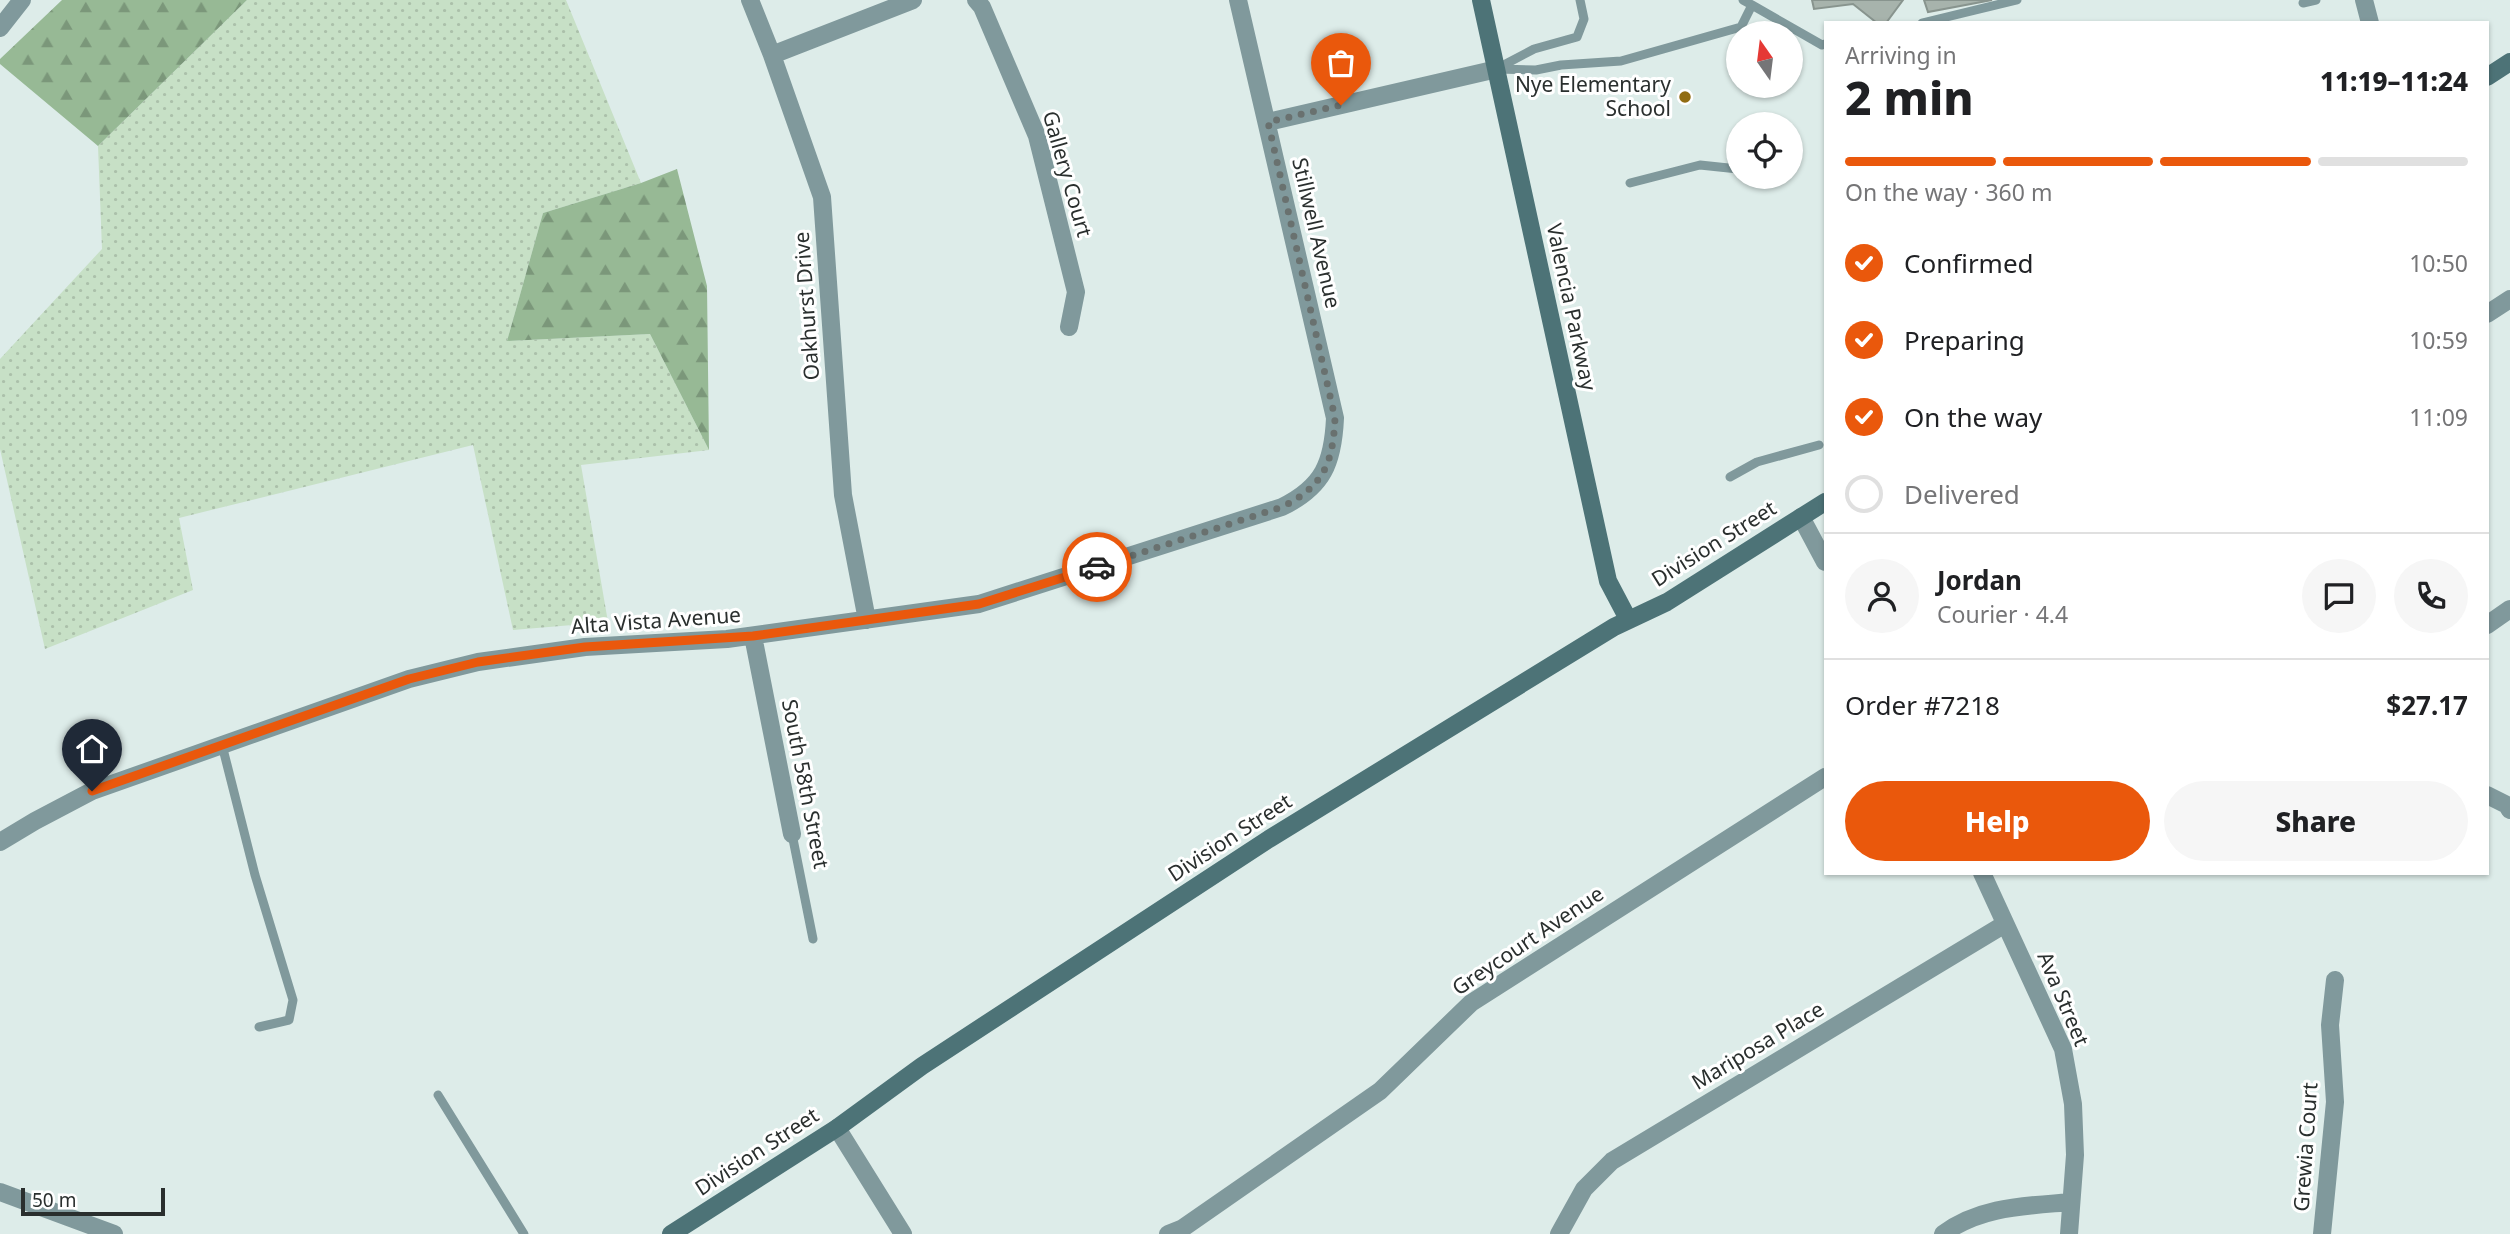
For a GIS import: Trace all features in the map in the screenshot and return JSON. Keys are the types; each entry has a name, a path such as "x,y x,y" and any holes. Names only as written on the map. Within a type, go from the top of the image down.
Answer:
{"main road":[{"name":"Valencia Parkway","path":"1481,0 1608,581 1628,619"},
{"path":"2489,67 2510,62"},
{"path":"2489,77 2510,62"},
{"name":"Division Street","path":"671,1234 837,1128 922,1066 1262,844 1628,619 1667,602 1824,503"}],"street":[{"path":"0,27 22,0"},
{"name":"Oakhurst Drive","path":"750,0 822,197 843,495 867,620"},
{"path":"772,55 913,0"},
{"name":"Gallery Court","path":"976,0 982,7 1037,135 1076,292 1069,327"},
{"name":"Stillwell Avenue","path":"1238,0 1335,418 1334,447 1321,476"},
{"path":"2364,0 2369,21"},
{"path":"1268,122 1497,69"},
{"path":"2489,313 2510,299"},
{"name":"Alta Vista Avenue","path":"0,842 92,791 409,679 478,662 585,647 753,636 990,601 1282,507 1300,498 1321,476"},
{"path":"1801,517 1824,560"},
{"path":"2489,624 2510,609"},
{"name":"South 58th Street","path":"753,636 792,834"},
{"name":"Greycourt Avenue","path":"1179,1232 1380,1091 1471,1003 1824,778"},
{"path":"2489,796 2507,805 2510,810"},
{"name":"Ava Street","path":"1983,875 2063,1049 2073,1104 2074,1156 2069,1234"},
{"name":"Mariposa Place","path":"1559,1234 1584,1189 1612,1161 2005,923"},
{"name":"Grewia Court","path":"2322,1234 2335,1102 2330,1025 2335,980"},
{"path":"837,1128 903,1234"},
{"path":"0,1192 114,1234"},
{"path":"1943,1234 1959,1223 2001,1208 2071,1202"}],"lane":[{"path":"1497,69 1534,49 1577,37 1584,19 1580,0"},
{"path":"1743,0 1824,44"},
{"path":"1930,21 2017,0"},
{"path":"2303,3 2316,0"},
{"path":"1497,69 1536,70 1561,65 1621,61 1741,27 1752,5"},
{"path":"1630,183 1700,165 1726,168"},
{"path":"1730,477 1757,461 1819,445"},
{"path":"222,745 255,875 293,1000 289,1020 259,1027"},
{"name":"South 58th Street","path":"792,834 813,939"},
{"path":"438,1095 524,1234"}],"green space":[{"path":"62,0 247,0 98,146 0,64 0,59"},
{"path":"247,0 566,0 641,183 543,213 507,341 650,334 709,450 581,465 608,622 513,630 473,445 179,518 193,590 45,649 0,449 0,359 102,249 98,146"},
{"path":"677,169 707,286 709,450 650,334 507,341 543,213"}],"building":[{"path":"1812,0 1903,0 1887,21 1874,21 1853,4 1814,9"},
{"path":"1924,0 1992,0 1928,12"}],"way so far":[{"path":"1097,567 1282,507 1300,498 1321,476 1334,447 1335,418 1268,122 1341,105"}],"place":[{"name":"Nye Elementary School","path":"1685,97"}],"route":[{"path":"92,791 409,679 478,662 585,647 753,636 979,604 1097,567"}]}
